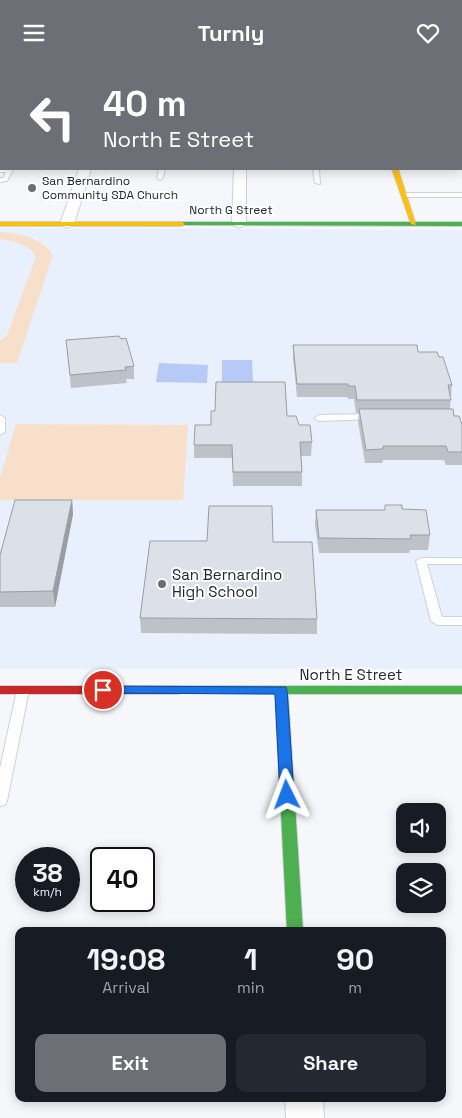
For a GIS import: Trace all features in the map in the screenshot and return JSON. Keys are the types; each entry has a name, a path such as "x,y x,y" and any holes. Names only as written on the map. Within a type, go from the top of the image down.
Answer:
{"street":[{"path":"67,224 85,170"},
{"path":"239,224 240,170"},
{"path":"395,170 414,224"},
{"name":"North G Street","path":"0,224 462,224"},
{"name":"North E Street","path":"0,690 462,690"},
{"path":"281,690 295,927"},
{"path":"304,1102 305,1118"}],"lane":[{"path":"0,170 10,170 5,180 0,180"},
{"path":"160,178 162,170"},
{"path":"316,170 318,183"},
{"path":"404,195 462,195"},
{"path":"319,418 384,417"},
{"path":"0,418 0,432"},
{"path":"462,561 421,561 437,621 462,621"},
{"path":"0,801 23,690"}],"shaded area":[{"name":"San Bernardino High School","path":"0,228 462,230 462,669 0,669"},
{"path":"0,232 22,235 36,240 53,255 17,363 0,363 0,341 7,335 36,257 25,246 0,239"},
{"path":"16,424 188,425 183,500 0,500 0,478"}],"water":[{"path":"222,360 252,360 253,383 222,383"},
{"path":"159,363 208,365 207,383 156,382"}],"building":[{"path":"119,336 121,339 126,338 134,366 125,367 126,370 70,375 66,340"},
{"path":"293,345 417,345 418,352 437,352 439,357 443,357 452,385 448,385 451,400 357,400 355,386 348,386 348,384 297,384"},
{"path":"216,382 285,382 287,416 296,416 299,425 310,425 312,442 300,442 302,472 233,472 232,445 194,445 195,425 211,425 211,411 215,411"},
{"path":"359,409 453,409 454,416 459,416 462,425 462,452 448,452 446,446 383,446 383,449 366,450"},
{"path":"15,500 72,500 53,591 0,592 0,555"},
{"path":"385,505 402,505 402,509 426,510 430,535 410,535 411,539 319,538 316,510 385,510"},
{"path":"209,506 272,506 273,542 312,542 317,619 140,618 150,541 207,541"}],"traffic: fast":[{"path":"182,224 462,224"},
{"path":"178,690 462,690"},
{"path":"281,690 295,927"}],"traffic: slow":[{"path":"395,170 414,224"},
{"path":"0,224 182,224"}],"traffic: jam":[{"path":"0,690 178,690"}],"place":[{"name":"San Bernardino Community SDA Church","path":"32,188"},
{"name":"San Bernardino High School","path":"162,584"}],"route":[{"path":"103,690 281,690 287,795"}]}
